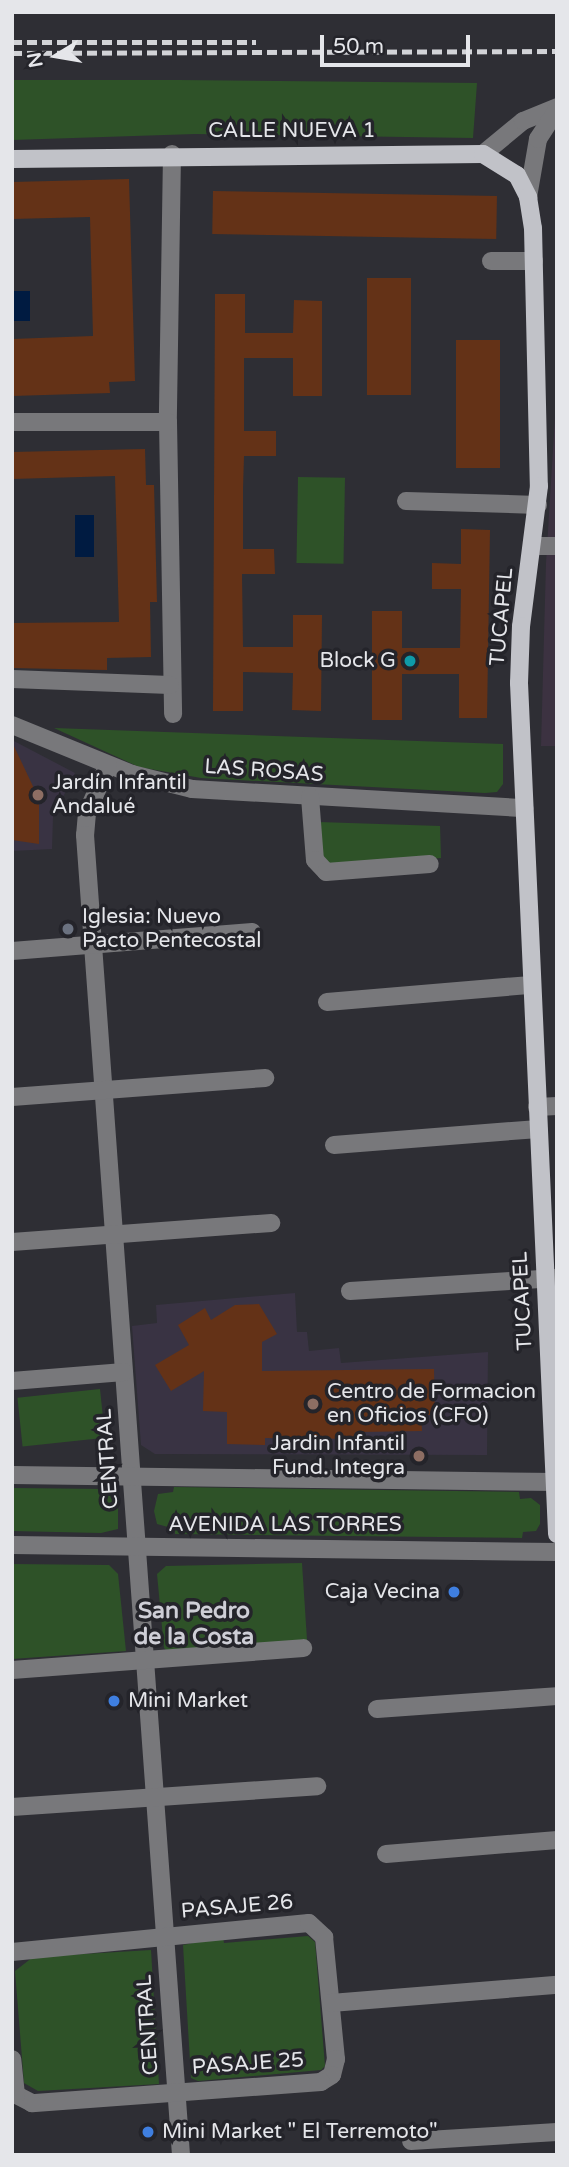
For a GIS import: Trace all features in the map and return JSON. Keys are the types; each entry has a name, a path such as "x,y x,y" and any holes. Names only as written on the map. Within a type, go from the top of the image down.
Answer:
{"main road":[{"name":"CALLE NUEVA 1","path":"12,159 172,154 483,154"},
{"path":"483,154 517,175 528,197"},
{"name":"TUCAPEL","path":"528,197 534,261 538,505 520,657 538,1129 551,1278 557,1534"}],"street":[{"path":"483,154 523,121 557,109"},
{"path":"528,197 538,139 557,109"},
{"path":"172,154 167,422 170,685 173,714"},
{"path":"491,261 534,261"},
{"path":"12,422 167,422"},
{"path":"406,501 538,505"},
{"path":"532,546 557,546"},
{"path":"12,679 170,685"},
{"name":"LAS ROSAS","path":"12,726 108,765 192,789 524,808"},
{"name":"CENTRAL","path":"108,765 85,828 181,2155"},
{"path":"310,797 314,855 326,872 430,864"},
{"path":"12,951 251,932"},
{"path":"327,1002 531,985"},
{"path":"12,1097 265,1078"},
{"path":"537,1107 557,1107"},
{"path":"334,1145 538,1129"},
{"path":"12,1242 271,1223"},
{"path":"350,1291 551,1278"},
{"path":"12,1381 124,1372"},
{"path":"12,1475 556,1482"},
{"name":"AVENIDA LAS TORRES","path":"12,1545 557,1552"},
{"path":"12,1670 303,1648"},
{"path":"377,1709 557,1696"},
{"path":"12,1807 317,1786"},
{"path":"386,1854 557,1840"},
{"name":"PASAJE 26","path":"12,1952 309,1923 324,1937 331,2003"},
{"path":"331,2003 557,1985"},
{"name":"PASAJE 25","path":"176,2092 327,2079 336,2065 331,2003"},
{"path":"12,2059 16,2095 26,2103 176,2092"},
{"path":"411,2141 557,2133"}],"shaded area":[{"path":"557,385 557,746 541,746 546,563"},
{"name":"Jardín Infantil Andalué","path":"12,740 75,773 53,817 52,849 12,851"},
{"name":"Centro de Formacion en Oficios (CFO)","path":"295,1293 297,1332 307,1332 309,1351 339,1348 341,1363 488,1352 487,1455 155,1454 141,1445 132,1326 157,1323 156,1305"}],"green space":[{"path":"12,80 477,83 473,138 195,134 12,140"},
{"path":"298,477 345,478 343,564 296,563"},
{"path":"54,728 503,744 503,784 497,792 485,793 201,778 139,767"},
{"path":"319,822 440,826 441,858 330,868 318,856"},
{"path":"100,1389 105,1438 23,1446 17,1398"},
{"path":"174,1487 519,1492 520,1499 531,1498 540,1505 540,1524 536,1531 523,1532 522,1538 175,1534 175,1529 157,1524 154,1511 158,1494 173,1492"},
{"path":"12,1488 105,1489 118,1497 118,1529 101,1533 12,1531"},
{"path":"302,1563 307,1640 168,1652 164,1648 157,1574 166,1566"},
{"path":"12,1564 109,1565 118,1574 126,1651 12,1659"},
{"path":"308,1936 315,1942 325,2066 321,2070 198,2081 191,2078 183,1945 223,1937 224,1943"},
{"path":"151,1950 159,2084 38,2091 24,2083 15,1971 33,1957"}],"water":[{"path":"13,291 30,291 30,321 13,321"},
{"path":"75,515 94,515 94,557 75,557"}],"building":[{"path":"129,179 135,381 109,382 110,393 12,396 12,339 93,336 90,217 12,219 12,182"},
{"path":"213,191 497,196 496,239 212,234"},
{"path":"367,278 411,278 411,395 367,395"},
{"path":"215,294 245,294 245,333 293,333 294,300 322,301 322,396 293,396 293,358 244,358 244,431 276,431 276,456 244,456 243,549 274,549 275,574 242,574 243,647 293,647 293,615 322,615 321,711 292,710 293,673 243,672 243,711 213,711"},
{"path":"456,340 500,340 500,468 456,468"},
{"path":"145,449 146,485 154,485 157,602 150,602 151,657 107,658 107,670 12,668 12,623 119,622 115,476 12,479 12,452"},
{"path":"461,529 490,530 487,718 459,718 459,674 402,674 402,720 372,720 372,611 402,611 402,648 460,648 461,589 432,589 432,563 461,564"},
{"path":"12,742 39,799 39,844 12,840"},
{"path":"259,1304 277,1334 262,1342 262,1371 434,1369 435,1415 421,1415 422,1431 360,1432 360,1439 265,1438 265,1445 227,1444 227,1412 203,1411 204,1371 171,1391 155,1365 189,1345 178,1325 205,1308 211,1320 235,1305"}],"railway":[{"path":"12,42 256,42"},
{"path":"12,53 557,51"}],"place":[{"name":"Block G","path":"410,661"},
{"name":"Jardín Infantil Andalué","path":"38,795"},
{"name":"Iglesia: Nuevo Pacto Pentecostal","path":"68,929"},
{"name":"Centro de Formacion en Oficios (CFO)","path":"313,1404"},
{"name":"Jardin Infantil Fund. Integra","path":"419,1456"},
{"name":"Caja Vecina","path":"454,1592"},
{"name":"Mini Market","path":"114,1701"},
{"name":"Mini Market \" El Terremoto\"","path":"148,2132"}],"district":[{"name":"San Pedro de la Costa","path":"194,1624"}]}
